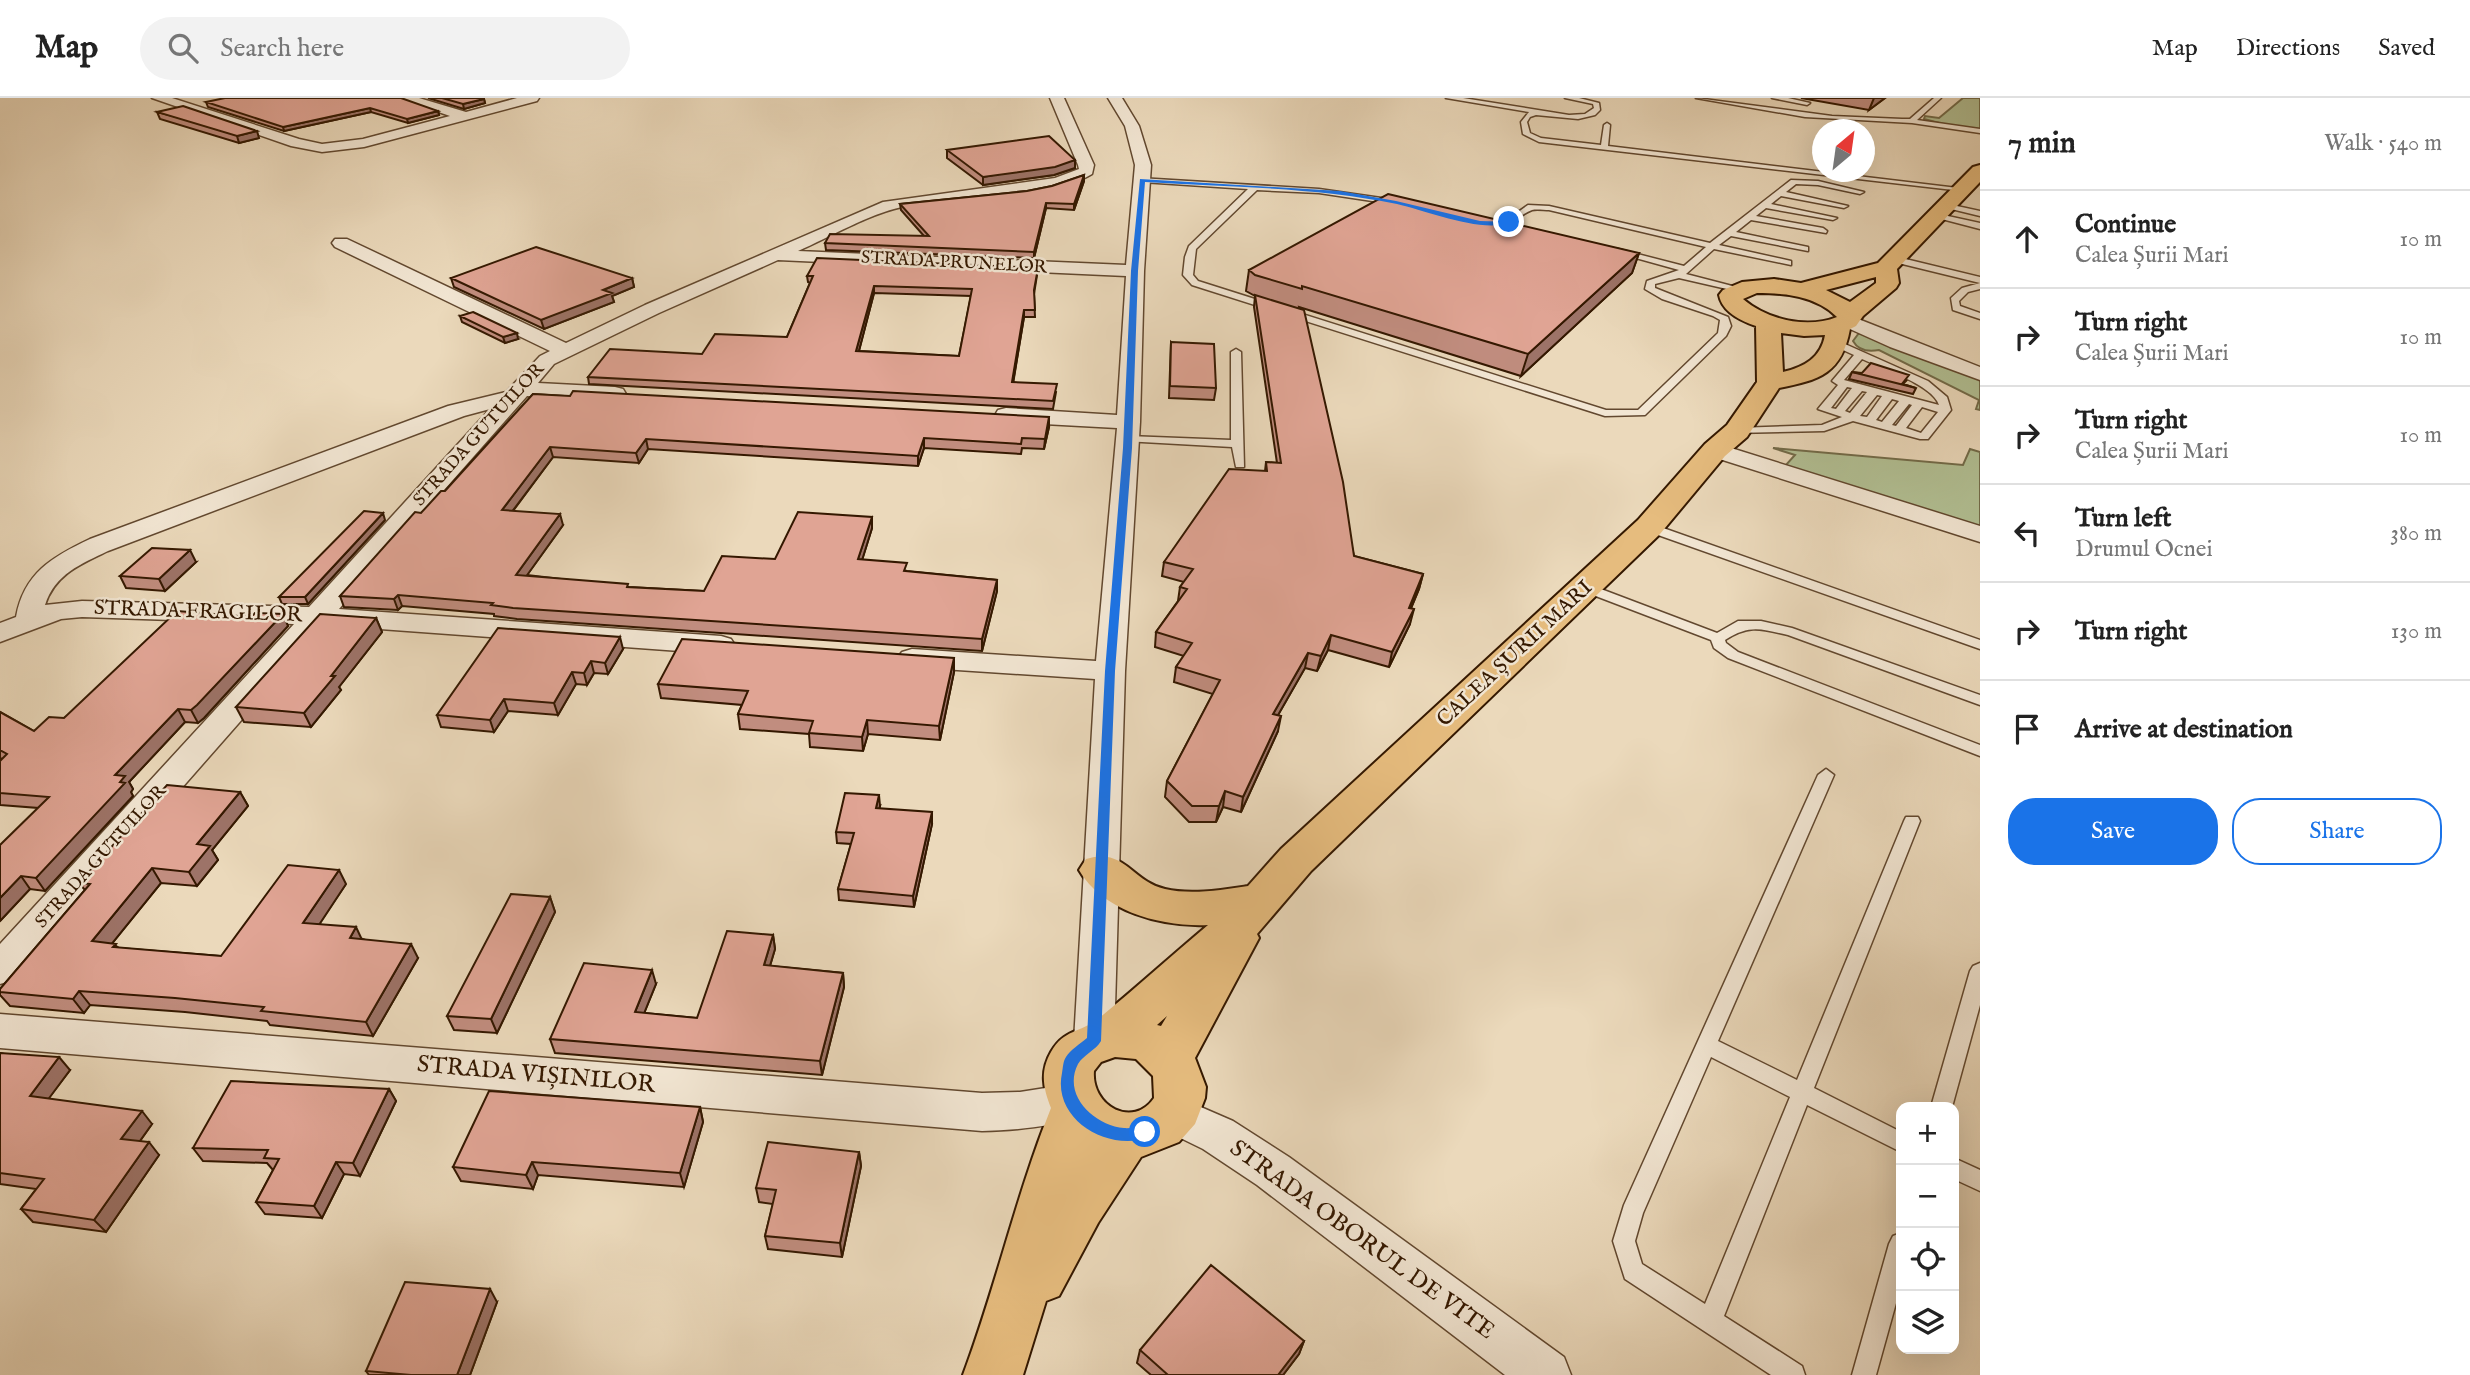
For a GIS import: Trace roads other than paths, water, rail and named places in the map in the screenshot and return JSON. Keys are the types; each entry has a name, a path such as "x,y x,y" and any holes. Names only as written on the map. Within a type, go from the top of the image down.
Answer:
{"main road":[{"path":"1801,290 1890,263 1955,201 1980,171"},
{"path":"1768,321 1770,382 1811,372 1828,357 1843,326 1879,295 1888,283 1890,263"},
{"path":"1764,286 1801,290 1834,301 1843,326 1807,328 1768,321 1738,309 1732,302 1731,295 1737,290 1764,286"},
{"name":"CALEA ȘURII MARI","path":"1000,1363 1073,1105 1066,1088 1072,1060 1103,1038 1254,908 1296,860 1649,527 1726,441 1770,382"},
{"path":"1101,870 1134,895 1168,906 1203,910 1254,908"},
{"name":"CALEA ȘURII MARI","path":"1000,1363 1061,1235 1150,1124 1180,1100 1181,1086 1169,1058 1254,908"},
{"path":"1103,1038 1143,1041 1158,1048 1169,1058"},
{"path":"1073,1105 1089,1122 1106,1131 1150,1124"}],"street":[{"path":"159,98 296,143 322,148 364,143 532,98"},
{"path":"405,98 466,116"},
{"name":"STRADA GUTUILOR","path":"0,969 318,616 514,393 547,360 876,209 900,201 1059,183 1084,176 1087,171 1083,155 1057,98"},
{"path":"1103,1038 1101,870 1110,671 1128,431 1142,180 1142,156 1132,126 1115,98"},
{"path":"341,243 565,350"},
{"name":"STRADA PRUNELOR","path":"774,255 1135,271"},
{"path":"1843,326 1980,374"},
{"path":"29,621 31,603 38,584 51,569 99,545 456,411 514,393 633,395"},
{"path":"989,415 1128,431"},
{"path":"1726,441 1980,534"},
{"name":"STRADA FRAGILOR","path":"0,633 56,611 82,608 318,616 745,646"},
{"path":"883,656 1110,671"},
{"name":"STRADA VIȘINILOR","path":"0,1031 982,1112 1073,1105"},
{"name":"STRADA OBORUL DE VITE","path":"1150,1124 1218,1135 1273,1171 1546,1375"}],"lane":[{"path":"1449,98 1519,102 1536,113"},
{"path":"1568,98 1596,103 1598,109 1593,114 1583,116 1536,113 1527,116 1524,122 1527,134 1539,141 1812,170"},
{"path":"1699,98 1886,122 1912,121 1938,98"},
{"path":"1775,98 1816,105"},
{"path":"1742,102 1759,99 1886,122"},
{"path":"1844,110 1948,128 1980,137"},
{"path":"1604,149 1607,125"},
{"path":"1948,128 1980,131"},
{"path":"1875,178 1955,201 1980,214"},
{"path":"1142,180 1340,193 1408,205"},
{"path":"1256,186 1192,248 1188,275 1195,283 1605,413 1641,413 1722,334 1726,326 1725,319 1695,304 1657,295 1650,289 1650,283 1683,272 1794,182 1860,192"},
{"path":"1780,193 1843,206"},
{"path":"1955,201 1980,226"},
{"path":"1765,205 1833,218"},
{"path":"1500,224 1509,222 1531,207 1549,208 1788,263"},
{"path":"1750,217 1823,232"},
{"path":"1480,223 1514,227"},
{"path":"1730,233 1805,249"},
{"path":"1607,250 1737,290"},
{"path":"1890,263 1980,279"},
{"path":"1980,286 1965,290 1954,300 1956,308 1980,316"},
{"path":"1843,326 1861,354 1932,388 1946,403 1945,410 1924,437 1824,409 1845,383"},
{"path":"1236,352 1237,444 1240,464"},
{"path":"1861,354 1837,381 1945,410"},
{"path":"1838,413 1859,387"},
{"path":"1726,441 1825,428 1853,417 1874,391"},
{"path":"1869,422 1889,395"},
{"path":"1885,426 1906,400"},
{"path":"1899,430 1919,403"},
{"path":"1128,431 1237,444"},
{"path":"1649,527 1980,645"},
{"path":"1585,587 1718,638"},
{"path":"1718,638 1738,625 1761,625 1792,632 1980,701"},
{"path":"1718,638 1718,645 1733,655 1980,751"},
{"path":"1793,1375 1633,1271 1625,1241 1632,1213 1826,775"},
{"path":"1710,1320 1912,821"},
{"path":"1942,1102 1980,971"},
{"path":"1707,1045 1896,1141"},
{"path":"1959,1170 1980,1181"},
{"path":"1864,1375 1896,1262"}]}
